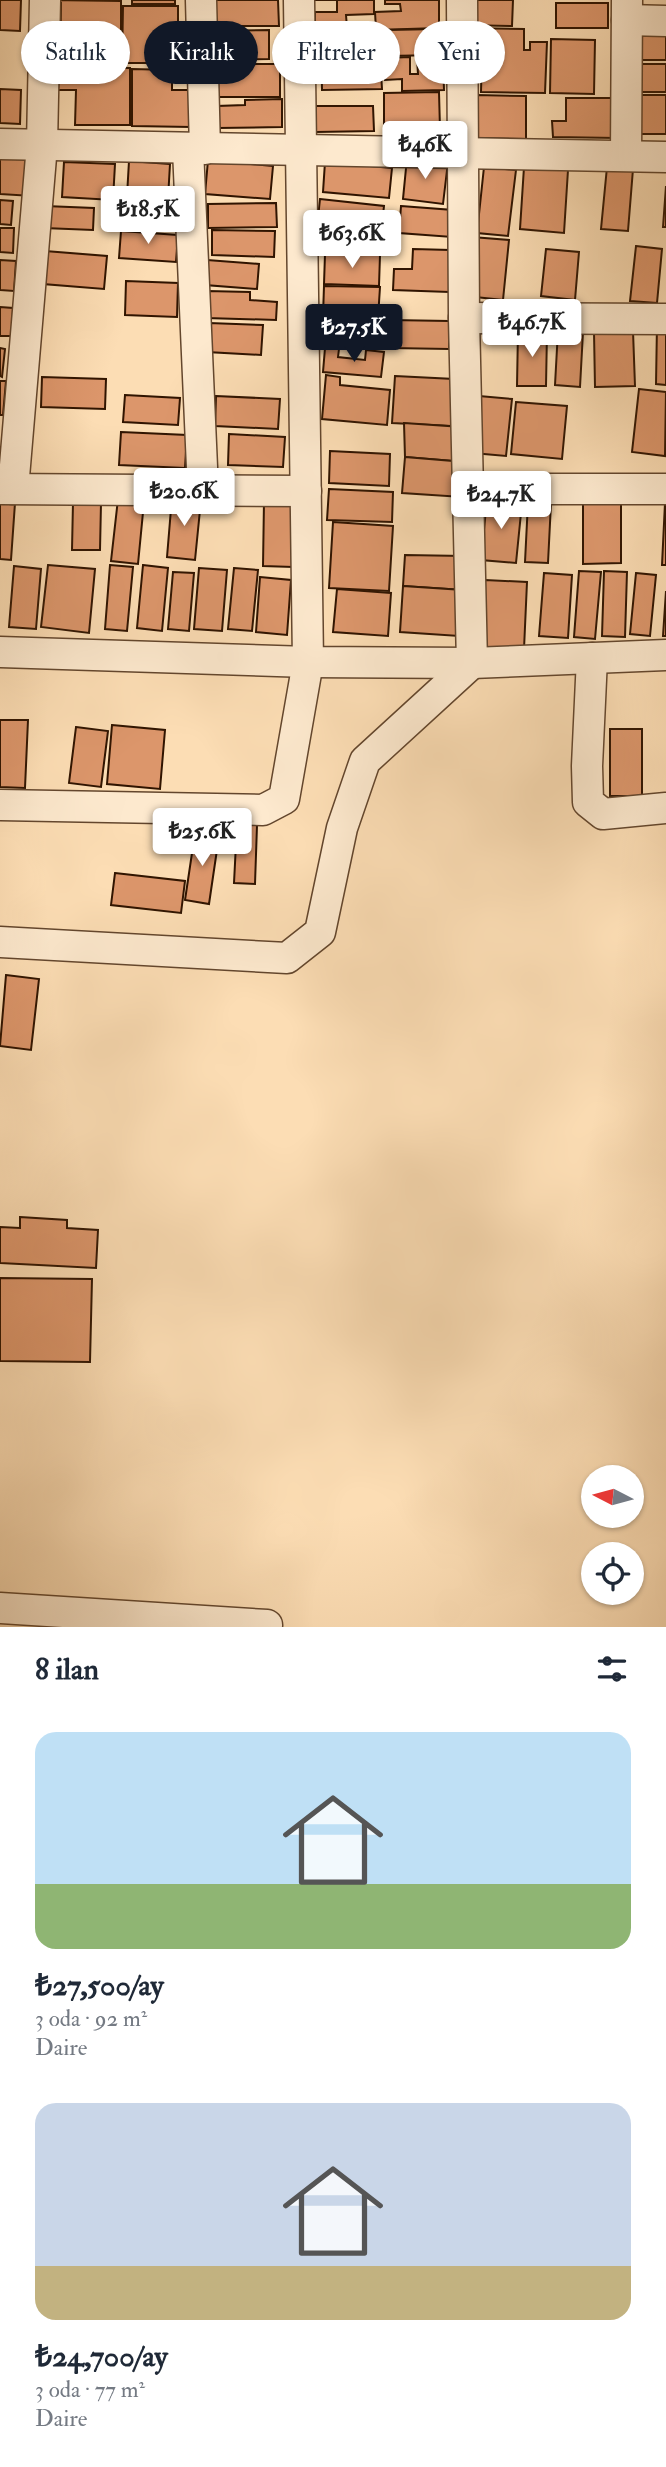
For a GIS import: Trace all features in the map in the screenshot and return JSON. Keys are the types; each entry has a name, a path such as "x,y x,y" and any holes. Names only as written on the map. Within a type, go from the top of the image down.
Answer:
{"street":[{"path":"44,0 42,145 7,489 306,491"},
{"path":"201,0 197,149 203,490"},
{"path":"0,806 263,810 284,799 308,662 299,0"},
{"path":"0,942 287,958 320,932 342,828 366,761 472,663 464,318 462,0"},
{"path":"626,155 627,10 666,21"},
{"path":"0,144 666,157"},
{"path":"464,318 666,319"},
{"path":"468,489 666,489"},
{"path":"0,652 308,662 472,663 666,655"},
{"path":"592,658 588,802 603,814 666,808"},
{"path":"0,1608 267,1625"}],"building":[{"path":"0,0 21,0 20,31 0,30"},
{"path":"50,0 121,1 121,21 61,21 61,3 50,3"},
{"path":"132,0 175,0 175,4 132,4"},
{"path":"215,0 278,0 279,21 272,21 272,26 258,26 258,21 215,21"},
{"path":"337,0 374,0 374,14 346,15 346,21 315,21 315,12 337,12"},
{"path":"385,0 439,0 439,21 414,21 414,29 400,29 400,21 376,21 375,12 401,11 400,4 385,4"},
{"path":"463,0 513,0 512,26 505,26 505,21 463,21"},
{"path":"556,3 608,3 608,28 556,28"},
{"path":"123,6 178,6 178,21 144,21 144,63 130,63 130,21 123,21"},
{"path":"414,29 414,55 400,56 400,30"},
{"path":"505,29 524,29 524,50 530,50 530,42 547,42 545,93 481,92 481,84 505,84"},
{"path":"258,30 269,30 269,59 258,59"},
{"path":"636,33 666,33 666,60 636,60"},
{"path":"551,39 595,40 594,94 550,93"},
{"path":"400,57 410,57 410,74 414,74 414,84 444,84 444,90 402,91"},
{"path":"258,64 272,64 272,84 280,84 280,97 216,97 216,84 258,84"},
{"path":"633,64 666,64 666,92 633,92"},
{"path":"132,69 144,69 144,84 172,84 172,90 191,90 191,127 132,126"},
{"path":"58,84 130,84 130,125 75,125 76,90 58,90"},
{"path":"322,84 382,84 382,89 322,90"},
{"path":"0,89 21,90 20,124 0,123"},
{"path":"439,92 440,129 384,130 384,93"},
{"path":"476,95 526,96 526,139 476,138"},
{"path":"636,95 666,95 666,134 636,134"},
{"path":"566,98 618,98 617,138 553,137 552,121 566,121"},
{"path":"282,99 282,127 218,128 217,106 245,105 245,100"},
{"path":"316,106 373,106 374,131 316,132"},
{"path":"0,153 35,156 32,196 0,194"},
{"path":"407,158 448,162 443,204 403,199"},
{"path":"208,160 273,166 270,199 205,194"},
{"path":"129,161 170,164 168,199 127,196"},
{"path":"64,162 115,164 113,200 62,197"},
{"path":"325,162 392,168 389,198 323,192"},
{"path":"484,167 516,170 508,236 477,233"},
{"path":"524,167 568,170 564,233 520,229"},
{"path":"607,167 633,169 628,231 601,229"},
{"path":"666,186 666,227 663,227"},
{"path":"320,199 384,206 381,233 317,227"},
{"path":"0,200 13,201 11,225 0,224"},
{"path":"117,201 178,206 176,231 115,226"},
{"path":"276,203 277,227 208,228 208,204"},
{"path":"45,206 94,208 93,230 44,228"},
{"path":"401,206 453,210 452,237 399,233"},
{"path":"0,228 14,228 13,253 0,252"},
{"path":"212,230 275,231 274,257 212,255"},
{"path":"121,231 178,235 176,262 119,258"},
{"path":"472,237 509,240 503,300 466,296"},
{"path":"636,246 662,249 657,303 630,301"},
{"path":"413,249 450,250 449,292 393,290 394,269 412,269"},
{"path":"546,249 579,252 575,300 541,296"},
{"path":"45,251 107,256 104,289 43,284"},
{"path":"325,254 380,255 379,286 324,284"},
{"path":"0,260 16,261 14,291 0,290"},
{"path":"207,260 259,264 257,289 205,285"},
{"path":"126,281 178,283 177,317 125,315"},
{"path":"324,286 380,287 378,318 323,316"},
{"path":"207,291 250,292 250,300 277,302 276,320 206,318"},
{"path":"0,307 13,308 12,336 0,336"},
{"path":"324,318 383,321 382,349 323,347"},
{"path":"390,320 449,321 449,349 390,348"},
{"path":"209,323 263,325 261,355 207,352"},
{"path":"657,324 666,324 666,385 656,384"},
{"path":"558,330 583,332 580,387 555,385"},
{"path":"518,331 547,332 546,386 517,386"},
{"path":"633,331 635,386 595,387 594,332"},
{"path":"0,348 5,349 2,377 0,376"},
{"path":"325,348 339,349 338,357 365,360 366,350 384,352 381,377 323,372"},
{"path":"326,375 340,377 340,385 390,390 387,425 322,419"},
{"path":"395,376 454,379 451,426 392,423"},
{"path":"42,377 106,379 105,409 41,407"},
{"path":"0,381 6,381 3,415 0,415"},
{"path":"639,389 666,392 665,456 632,452"},
{"path":"125,395 180,398 178,425 123,422"},
{"path":"216,396 280,399 278,429 215,426"},
{"path":"479,396 512,399 506,456 473,453"},
{"path":"516,402 567,406 562,459 511,454"},
{"path":"404,423 462,427 465,462 405,457"},
{"path":"121,432 187,435 185,468 119,465"},
{"path":"229,434 285,437 283,467 228,465"},
{"path":"330,451 390,454 389,486 329,483"},
{"path":"405,457 465,462 462,497 402,493"},
{"path":"329,489 393,492 392,522 327,520"},
{"path":"172,497 201,500 195,560 167,557"},
{"path":"118,499 144,502 138,564 111,561"},
{"path":"487,499 522,503 516,563 481,560"},
{"path":"264,501 295,502 293,567 263,566"},
{"path":"0,502 15,503 11,560 0,559"},
{"path":"73,502 101,503 100,550 72,550"},
{"path":"528,502 551,503 548,563 525,562"},
{"path":"621,503 621,563 583,564 583,504"},
{"path":"665,503 666,565 662,565"},
{"path":"333,522 393,526 389,591 329,588"},
{"path":"405,555 464,556 463,590 403,586"},
{"path":"48,565 95,569 89,633 41,627"},
{"path":"110,565 133,567 127,631 105,629"},
{"path":"143,565 168,568 162,631 137,628"},
{"path":"14,566 41,569 36,629 9,627"},
{"path":"199,568 227,570 222,631 194,629"},
{"path":"234,568 258,570 252,631 228,629"},
{"path":"579,571 601,572 595,639 574,637"},
{"path":"604,571 627,572 625,637 602,636"},
{"path":"173,572 194,573 189,631 168,629"},
{"path":"544,573 572,575 568,638 539,636"},
{"path":"636,573 656,575 650,636 630,634"},
{"path":"260,577 291,580 287,635 256,632"},
{"path":"485,580 527,582 524,649 482,647"},
{"path":"403,586 463,590 459,636 400,632"},
{"path":"337,589 391,593 388,636 333,632"},
{"path":"666,591 666,636 663,636"},
{"path":"0,720 28,720 25,788 0,787"},
{"path":"112,725 165,730 160,789 107,784"},
{"path":"76,727 108,731 101,787 69,783"},
{"path":"610,729 642,729 642,796 610,796"},
{"path":"237,824 257,825 255,884 234,883"},
{"path":"195,833 219,836 209,904 185,900"},
{"path":"115,873 185,881 181,913 111,905"},
{"path":"6,975 39,979 31,1050 0,1046"},
{"path":"20,1217 67,1220 67,1228 98,1230 96,1268 0,1263 0,1227 20,1228"},
{"path":"0,1278 92,1279 90,1362 0,1361"}]}
